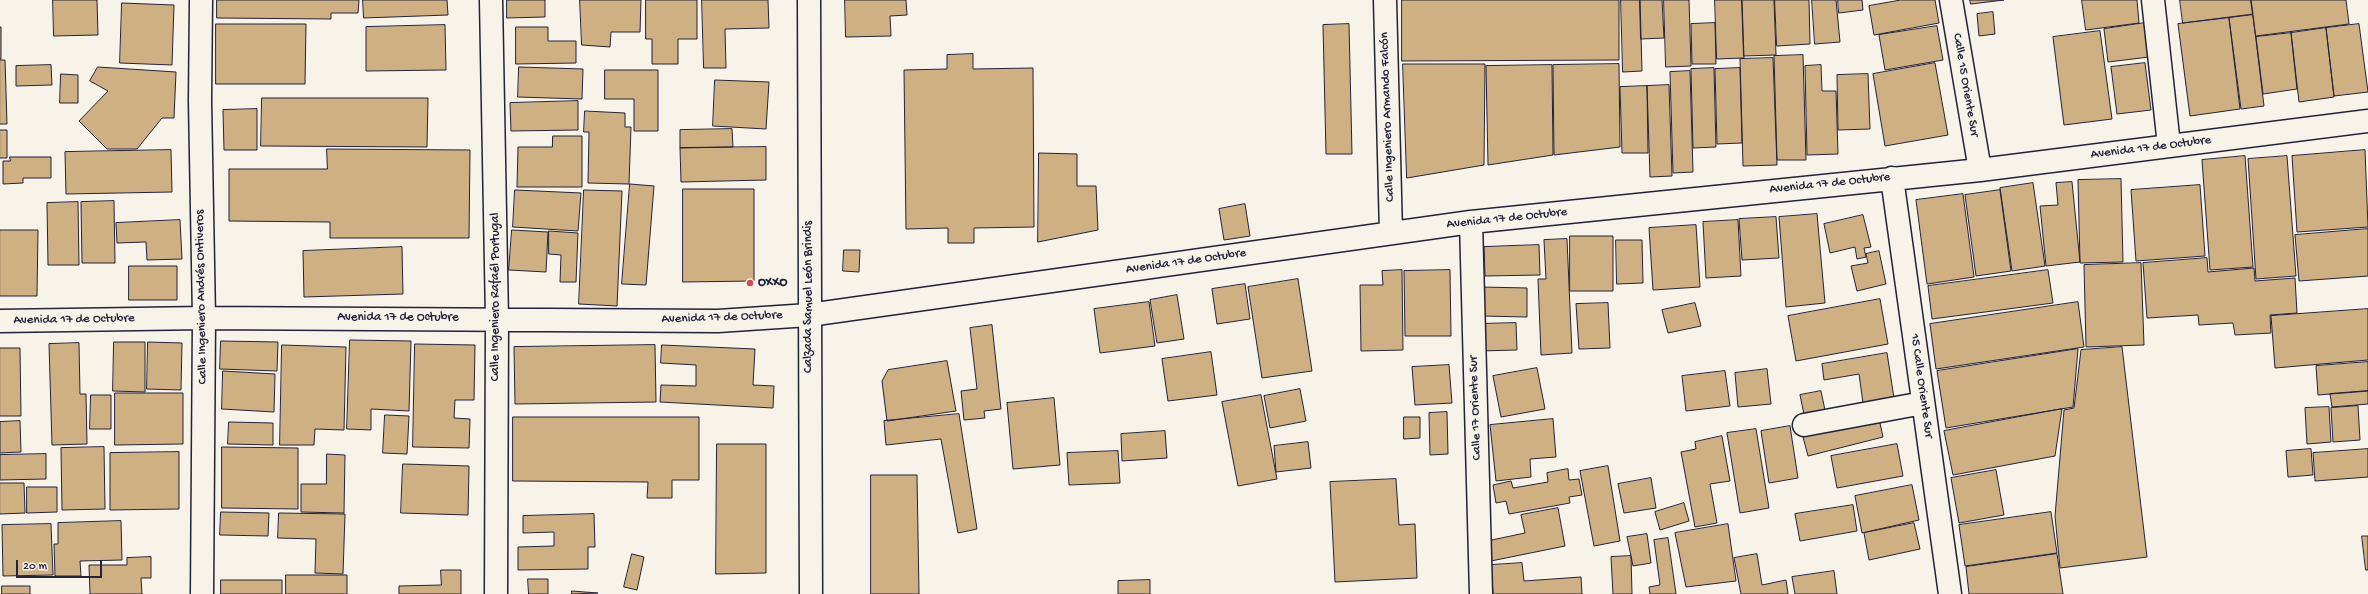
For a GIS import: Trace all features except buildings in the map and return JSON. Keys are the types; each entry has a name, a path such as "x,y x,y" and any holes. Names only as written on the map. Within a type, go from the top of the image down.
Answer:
{"street":[{"name":"Calle Ingeniero Andrés Ontiveros","path":"201,0 200,101 204,318 202,594"},
{"name":"Calle Ingeniero Rafaél Portugal","path":"491,0 497,319 496,594"},
{"name":"Calzada Samuel León Brindis","path":"809,0 811,594"},
{"name":"Calle Ingeniero Armando Falcón","path":"1385,0 1391,233"},
{"name":"Calle 15 Oriente Sur","path":"1951,0 1980,170"},
{"path":"2153,0 2169,145"},
{"name":"Avenida 17 de Octubre","path":"0,321 204,318 718,321 809,315 1471,222 1980,170 2169,145 2368,122"},
{"name":"15 Calle Oriente Sur","path":"1892,178 1950,594"},
{"name":"Calle 17 Oriente Sur","path":"1471,222 1481,594"},
{"path":"1804,425 1923,403"}],"place":[{"name":"OXXO","path":"750,283"}]}
